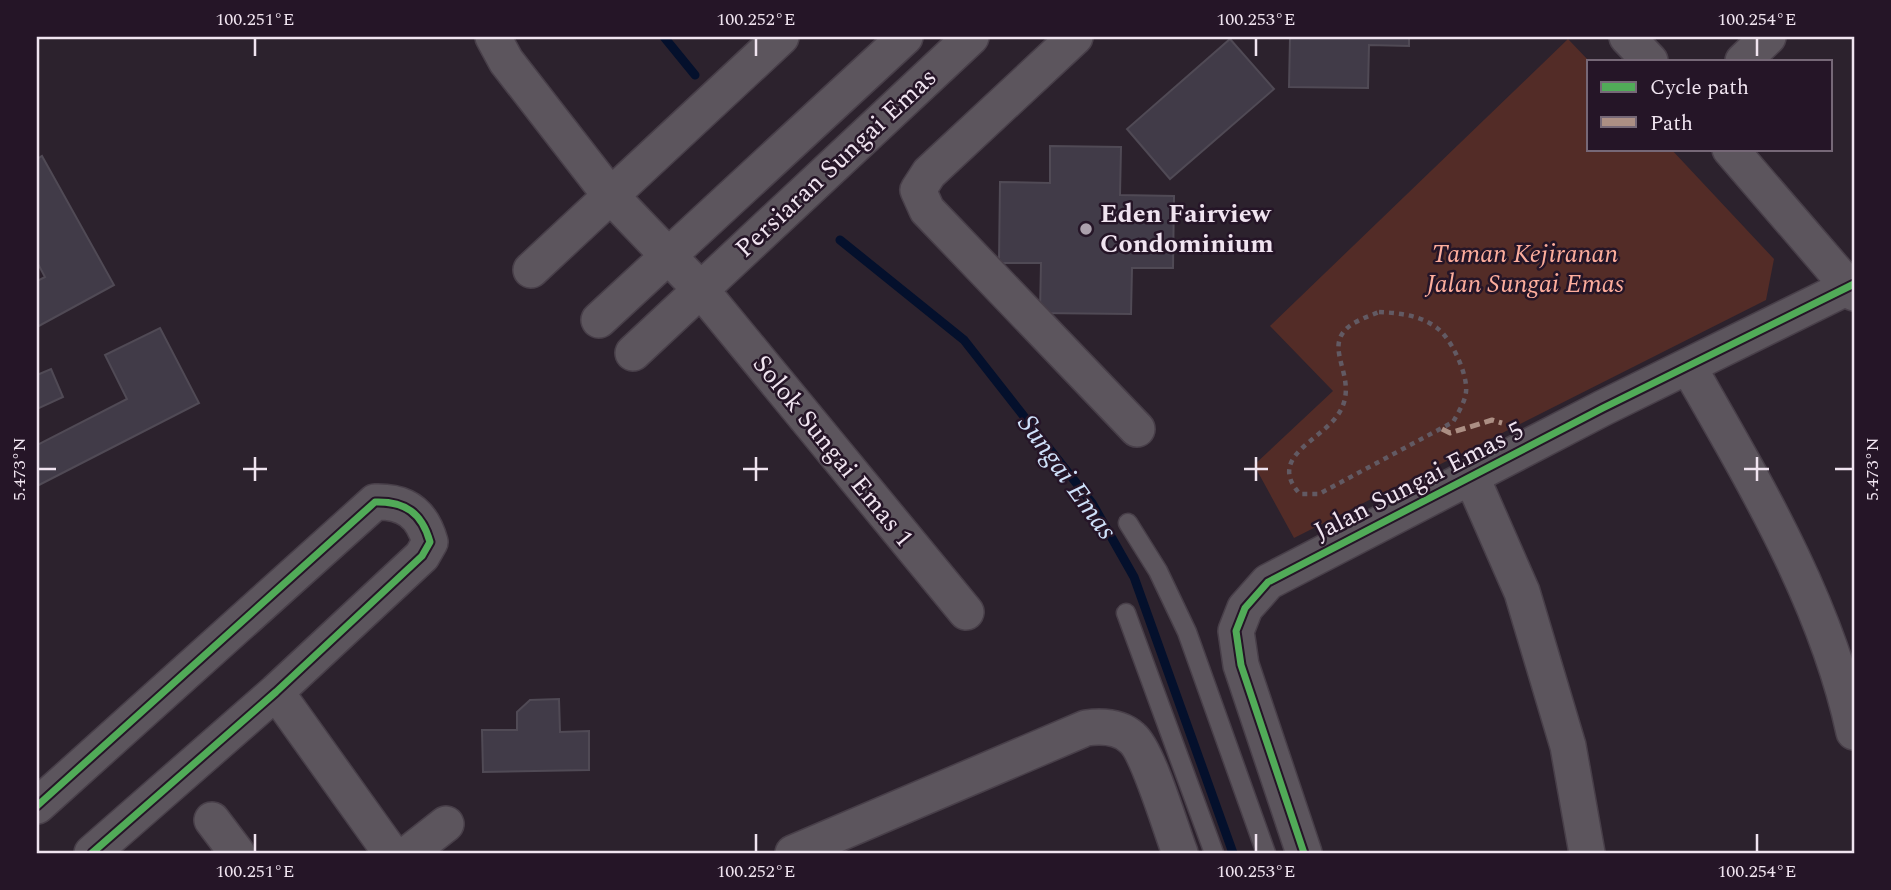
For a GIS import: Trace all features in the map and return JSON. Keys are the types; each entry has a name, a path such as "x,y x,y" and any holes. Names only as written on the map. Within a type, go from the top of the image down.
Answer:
{"street":[{"name":"Solok Sungai Emas 1","path":"493,37 506,61 610,195 701,290 966,612"},
{"path":"531,270 781,37"},
{"name":"Persiaran Sungai Emas","path":"599,320 905,37"},
{"name":"Persiaran Sungai Emas","path":"633,353 971,37"},
{"path":"1075,37 929,173 918,190 927,210 1137,429"},
{"path":"1627,37 1649,60"},
{"path":"1744,60 1768,37"},
{"path":"1731,150 1853,288"},
{"name":"Jalan Sungai Emas 5","path":"1304,853 1241,665 1236,631 1245,608 1268,582 1688,366 1853,288"},
{"path":"1688,366 1749,472 1798,570 1829,648 1849,707 1854,732"},
{"path":"1472,478 1522,592 1568,746 1587,853"},
{"path":"37,806 375,502 392,501 406,506 426,528 430,542 422,556 276,692 92,853"},
{"path":"276,692 391,853"},
{"path":"793,853 1086,728 1098,727 1114,729 1132,737 1143,752 1180,853"},
{"path":"212,820 237,853"},
{"path":"409,853 446,824"}],"lane":[{"path":"1128,523 1158,571 1187,632 1266,853"},
{"path":"1126,613 1214,853"}],"path":[{"path":"1379,312 1419,318 1438,328 1453,348 1466,391 1453,422 1319,494 1300,494 1290,483 1287,472 1292,459 1338,415 1345,396 1346,380 1338,346 1340,337 1353,323 1379,312"}],"green space":[{"name":"Taman Kejiranan Jalan Sungai Emas","path":"1568,39 1588,60 1587,150 1672,150 1774,259 1766,300 1294,538 1254,465 1333,391 1270,326"}],"building":[{"path":"1290,37 1409,37 1409,46 1369,45 1368,88 1289,87"},
{"path":"1230,39 1274,89 1170,179 1127,129"},
{"name":"Eden Fairview Condominium","path":"1050,146 1121,147 1120,195 1174,196 1173,268 1132,268 1131,314 1040,313 1041,263 999,263 1000,182 1050,183"},
{"path":"42,156 114,285 37,327 37,281 45,277 37,262 37,159"},
{"path":"160,328 199,403 37,486 37,445 127,399 105,355"},
{"path":"51,369 63,397 37,409 37,375"},
{"path":"559,699 560,732 589,731 589,770 483,772 482,730 517,730 517,712 530,700"}],"waterway":[{"name":"Sungai Emas","path":"664,37 695,75"},
{"name":"Sungai Emas","path":"840,240 964,340 1092,503 1134,577 1233,853"}],"marked path":[{"path":"1442,429 1450,433 1492,420 1502,423"}],"cycle path":[{"path":"1304,853 1241,665 1236,631 1245,608 1268,582 1603,408 1854,284"},
{"path":"37,806 375,502 395,504 417,516 430,542 422,556 276,692 92,853"}],"place":[{"name":"Eden Fairview Condominium","path":"1086,229"}]}
